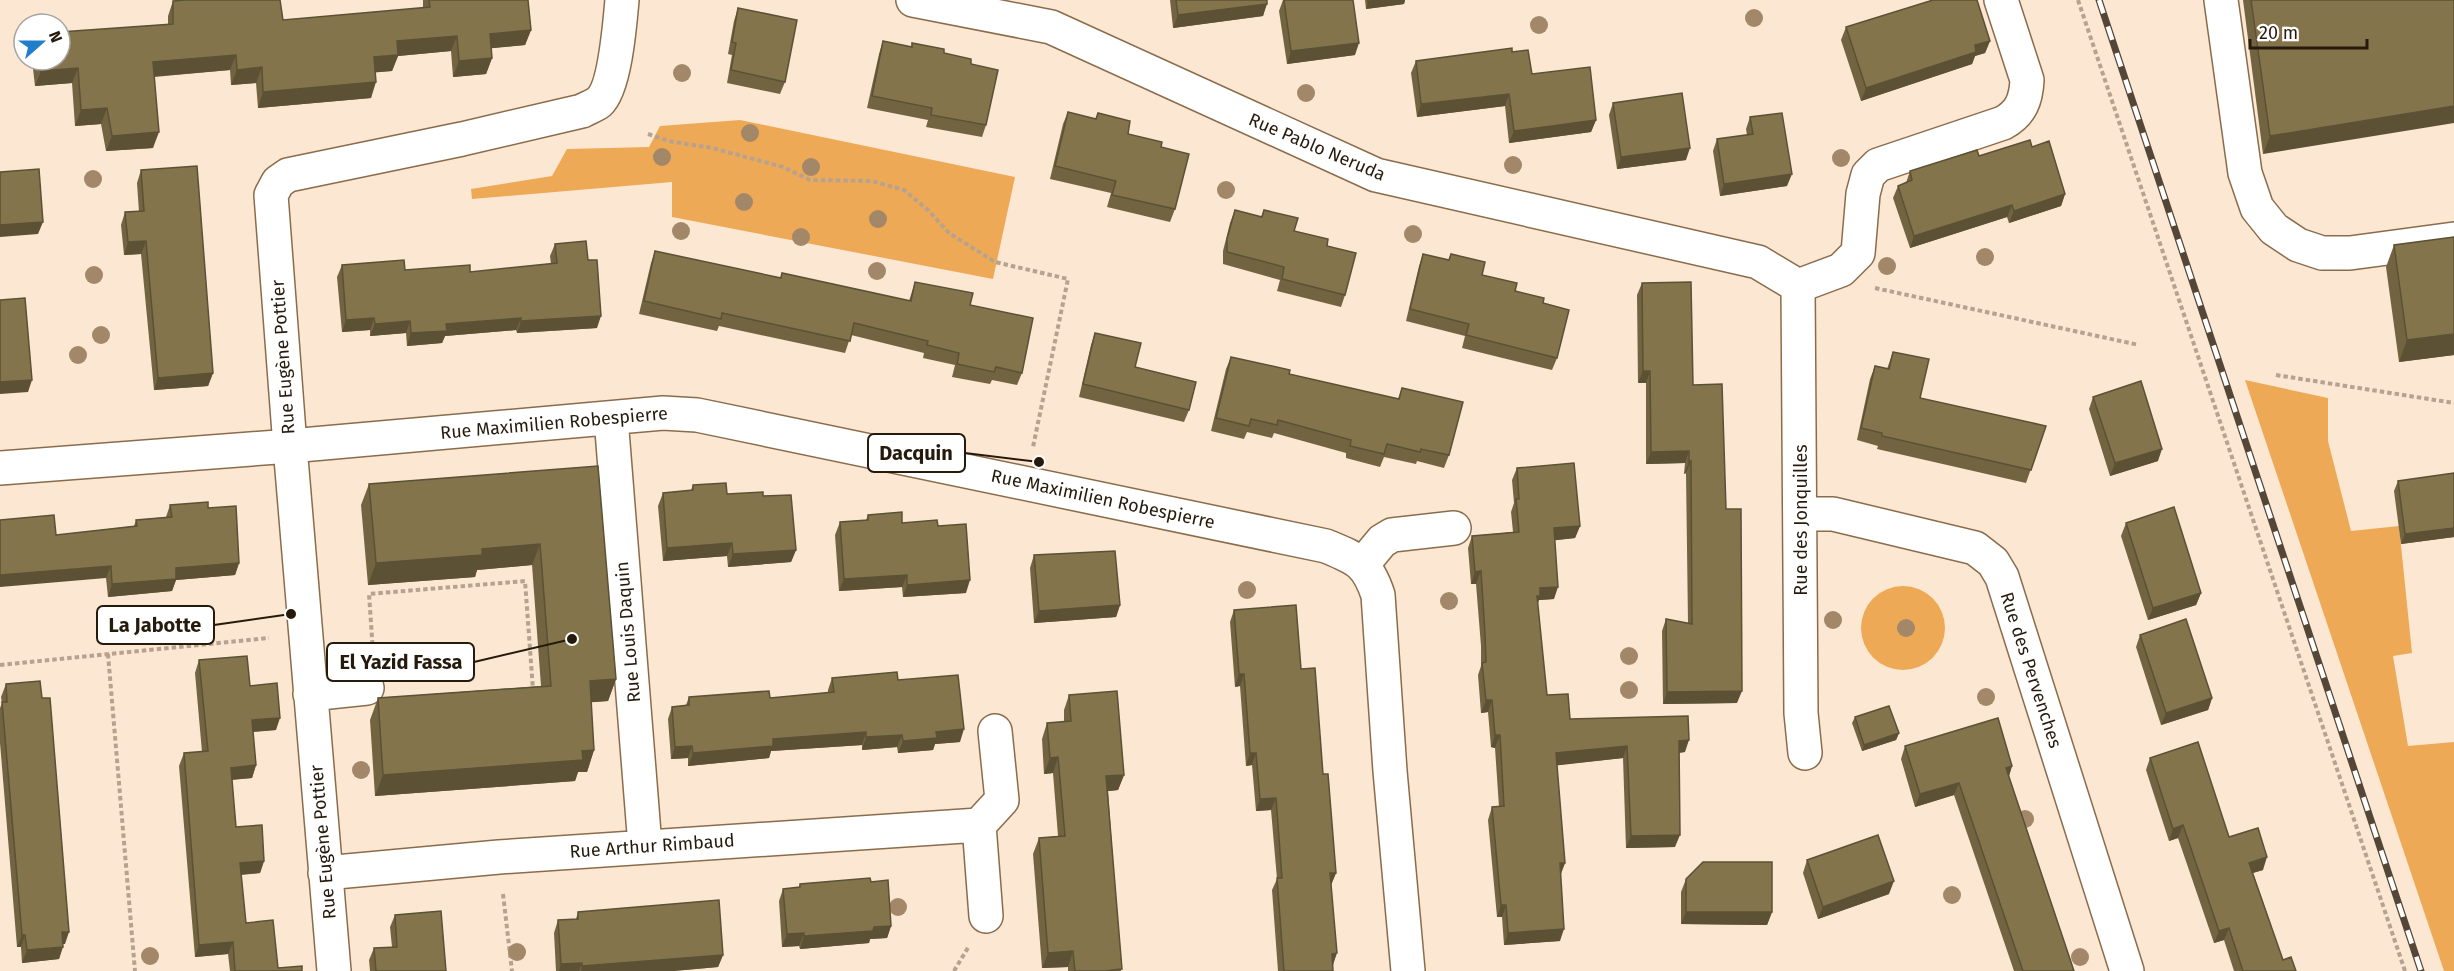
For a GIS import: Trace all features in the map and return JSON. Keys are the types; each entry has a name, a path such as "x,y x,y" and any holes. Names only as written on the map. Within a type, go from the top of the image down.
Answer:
{"street":[{"name":"Rue Eugène Pottier","path":"334,971 271,195 278,182 288,175 462,140 582,111 599,101 608,88 622,0"},
{"name":"Rue Pablo Neruda","path":"913,0 1051,27 1376,175 1758,262 1798,286"},
{"path":"1798,286 1841,270 1858,253 1863,194 1868,175 1878,165 2003,123 2012,118 2023,104 2027,80 2001,0"},
{"path":"2221,0 2245,173 2257,208 2274,230 2298,245 2322,253 2350,253 2454,239"},
{"name":"Rue des Jonquilles","path":"1798,286 1801,713 1805,753"},
{"name":"Rue Maximilien Robespierre","path":"0,468 290,446 663,413 697,415 1326,546 1356,559 1362,565"},
{"name":"Rue Louis Daquin","path":"611,418 645,846"},
{"name":"Rue des Pervenches","path":"1801,514 1833,514 1975,548 1992,562 2002,577 2127,971"},
{"path":"1408,971 1390,771 1378,595 1371,574 1362,565 1382,541 1392,536 1454,528"},
{"path":"310,694 367,688"},
{"path":"986,916 979,825 1002,800 995,731"},
{"name":"Rue Arthur Rimbaud","path":"325,873 645,846 979,825"}],"path":[{"path":"2078,0 2405,971"},
{"path":"648,134 668,141 712,148 783,167 810,180 872,181 904,190 928,210 949,233 995,262 1068,279 1031,453"},
{"path":"1841,270 1858,284 2139,345"},
{"path":"2276,375 2454,403"},
{"path":"367,688 375,686 369,594 525,581 534,696"},
{"path":"0,665 270,638"},
{"path":"108,654 135,971"},
{"path":"499,857 512,971"}],"shaded area":[{"path":"740,120 1015,177 993,279 672,217 672,182 472,199 471,189 552,176 567,149 649,147 660,126"},
{"path":"2245,380 2328,398 2328,441 2351,531 2399,526 2412,653 2393,656 2408,746 2454,742 2454,971 2444,971"},
{"path":"1903,586 1919,589 1938,605 1945,628 1942,644 1926,663 1903,670 1887,667 1868,651 1861,628 1864,612 1880,593"}],"building":[{"path":"280,0 283,20 430,7 429,0 528,0 531,30 490,34 492,58 459,61 457,36 397,41 398,55 374,57 376,82 263,92 262,67 237,70 236,55 153,62 159,132 112,136 107,108 81,110 78,68 72,68 72,31 173,24 173,1"},
{"path":"1176,0 1267,0 1267,4 1178,15"},
{"path":"1284,0 1353,0 1359,43 1291,51"},
{"path":"1933,0 1977,0 1990,41 1975,45 1976,52 1866,88 1846,27"},
{"path":"2251,0 2454,0 2454,106 2270,136"},
{"path":"738,8 797,20 785,82 731,70 736,43 732,42"},
{"path":"883,41 912,47 912,43 944,49 944,53 971,59 971,64 998,70 986,125 931,115 932,108 872,96"},
{"path":"1512,48 1512,52 1528,50 1532,74 1590,67 1596,120 1514,131 1509,94 1421,104 1416,61"},
{"path":"1682,93 1690,148 1621,157 1613,103"},
{"path":"1068,112 1096,119 1098,113 1130,121 1128,134 1162,142 1161,147 1189,154 1175,209 1112,195 1116,181 1055,166"},
{"path":"1782,113 1792,174 1724,184 1717,139 1753,134 1750,117"},
{"path":"2030,140 2032,147 2049,141 2065,194 2014,211 2012,205 1914,236 1898,186 1912,180 1910,171 1977,150 1979,156"},
{"path":"197,166 213,373 158,378 146,241 128,242 125,212 144,211 141,170"},
{"path":"39,169 43,222 0,225 0,172"},
{"path":"1235,210 1262,217 1264,210 1298,218 1294,231 1328,239 1327,246 1356,253 1345,295 1282,279 1284,267 1227,252 1227,239"},
{"path":"2454,237 2454,334 2407,340 2394,245"},
{"path":"586,241 588,260 597,260 601,316 521,321 521,318 446,324 447,331 411,333 410,321 375,324 374,318 346,320 342,265 404,260 405,270 470,265 470,272 557,263 555,244"},
{"path":"655,251 781,278 782,273 911,301 915,282 973,293 970,305 1033,318 1022,373 996,367 994,372 957,364 959,353 927,345 928,341 854,323 850,341 722,313 721,319 644,301"},
{"path":"1423,254 1449,260 1451,254 1485,262 1482,275 1517,283 1515,291 1544,298 1543,303 1569,310 1557,358 1466,335 1469,324 1410,309"},
{"path":"1691,282 1693,385 1722,384 1726,509 1741,509 1742,691 1667,692 1666,619 1692,624 1691,461 1689,462 1689,451 1651,452 1650,371 1643,371 1642,283"},
{"path":"25,298 32,380 0,382 0,300"},
{"path":"1095,333 1141,343 1135,367 1196,382 1189,410 1083,384"},
{"path":"1893,352 1929,359 1920,398 2046,426 2031,470 1882,436 1882,433 1861,428 1875,366 1889,369"},
{"path":"1231,357 1290,370 1289,374 1399,399 1402,388 1463,402 1449,455 1421,449 1420,452 1387,444 1384,454 1350,446 1351,440 1278,420 1277,425 1251,419 1249,426 1216,418"},
{"path":"2141,381 2162,449 2115,463 2093,397"},
{"path":"1574,463 1580,526 1554,528 1558,587 1540,588 1540,596 1537,596 1547,695 1568,694 1570,719 1688,716 1689,740 1679,741 1680,835 1631,836 1627,746 1556,753 1565,863 1560,863 1564,929 1508,933 1506,905 1501,905 1492,807 1504,806 1500,735 1495,735 1492,700 1486,700 1482,663 1486,662 1481,571 1475,572 1472,536 1519,532 1516,499 1519,499 1517,468"},
{"path":"598,466 616,679 590,681 594,750 582,751 583,760 383,775 378,698 551,686 540,544 482,549 482,555 376,563 369,484"},
{"path":"2454,473 2454,528 2405,534 2398,481"},
{"path":"726,483 727,494 763,492 763,496 791,495 796,550 733,554 732,543 667,548 663,493 693,490 693,485"},
{"path":"208,502 208,508 236,506 239,563 176,568 176,579 112,584 111,566 0,575 0,520 54,515 56,535 137,526 136,520 172,517 170,505"},
{"path":"2174,507 2201,593 2153,608 2126,523"},
{"path":"902,512 902,523 937,520 938,526 966,524 970,580 907,585 907,575 844,579 840,522 868,520 868,515"},
{"path":"1115,551 1120,605 1039,611 1034,555"},
{"path":"1296,605 1301,669 1315,668 1323,774 1328,774 1336,873 1330,873 1337,953 1332,954 1333,971 1284,971 1277,878 1282,878 1276,798 1260,799 1256,753 1250,753 1244,674 1239,674 1234,610"},
{"path":"2186,619 2212,698 2166,713 2140,635"},
{"path":"247,656 250,686 277,683 280,718 252,720 256,765 231,768 236,827 262,825 264,861 240,863 246,923 273,920 278,968 302,966 302,971 235,971 233,942 199,945 184,753 208,751 199,660"},
{"path":"897,672 898,680 958,675 964,729 936,732 937,738 903,741 902,735 866,737 866,732 773,739 773,746 693,753 692,746 675,747 672,707 689,705 689,697 769,691 770,698 834,692 832,678"},
{"path":"40,681 42,698 50,698 69,932 62,932 63,947 27,950 25,935 22,935 2,702 7,702 6,684"},
{"path":"1117,691 1124,775 1106,776 1122,969 1075,971 1073,951 1048,953 1039,838 1065,836 1058,757 1050,758 1047,723 1071,721 1069,695"},
{"path":"1889,706 1899,733 1864,745 1855,717"},
{"path":"1998,718 2012,766 2006,768 2074,971 2023,971 1959,783 1920,794 1905,746"},
{"path":"2198,742 2229,837 2258,828 2267,857 2249,863 2283,960 2291,957 2296,971 2243,971 2229,928 2219,931 2183,825 2173,829 2150,758"},
{"path":"1878,835 1894,881 1823,907 1807,860"},
{"path":"1703,862 1772,862 1772,912 1686,912 1686,879"},
{"path":"870,878 871,882 888,880 891,926 874,927 873,931 804,936 804,933 787,934 783,889 800,887 800,884"},
{"path":"719,900 723,955 582,966 582,963 561,964 558,920 578,919 578,912"},
{"path":"441,911 446,971 376,971 374,948 397,947 395,915"}],"railway":[{"path":"2099,0 2421,971"}],"place":[{"name":"Dacquin","path":"1039,462"},
{"name":"La Jabotte","path":"291,614"},
{"name":"El Yazid Fassa","path":"572,639"}]}
